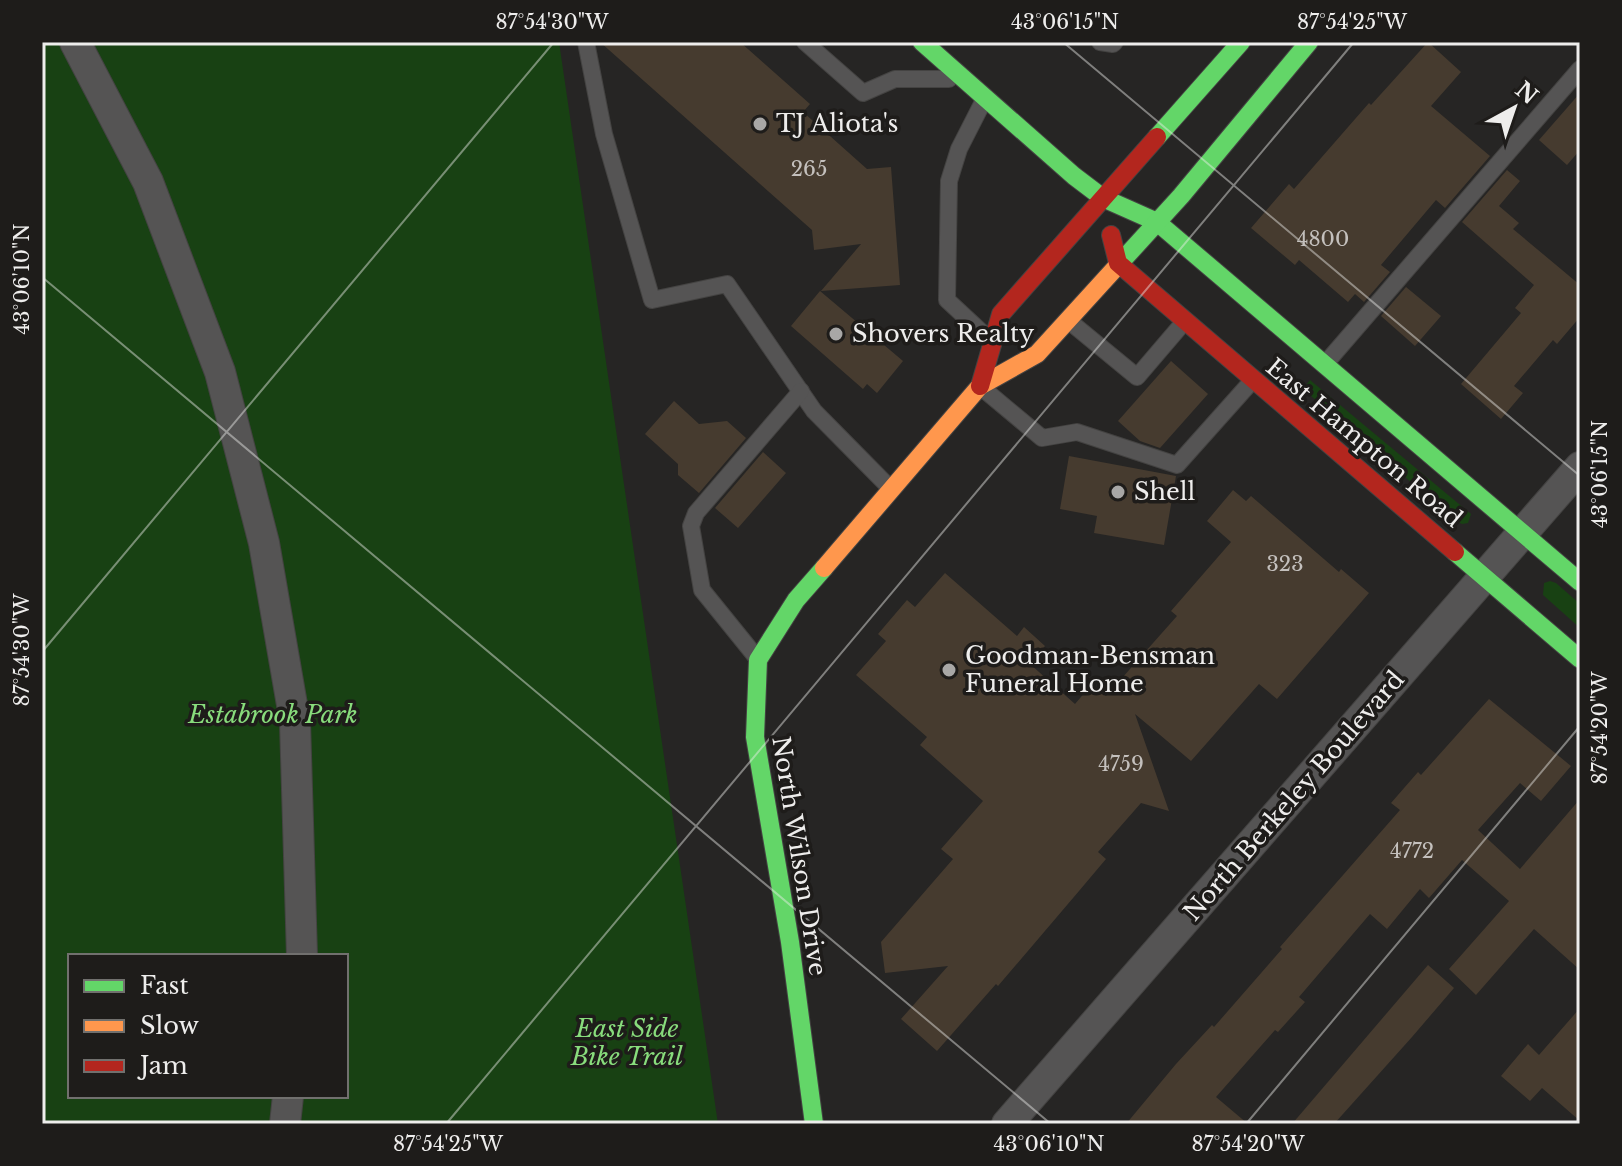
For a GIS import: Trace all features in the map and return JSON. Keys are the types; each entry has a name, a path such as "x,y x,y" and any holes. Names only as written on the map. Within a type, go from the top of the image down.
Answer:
{"street":[{"path":"75,42 148,182 209,342 220,372 264,543 295,722 302,954"},
{"name":"East Hampton Road","path":"922,42 1103,198 1157,222 1285,340 1325,364 1580,582"},
{"path":"980,386 1001,314 1241,42"},
{"path":"758,660 796,600 980,386 1037,354 1157,222 1309,42"},
{"path":"1103,198 1118,263"},
{"name":"East Hampton Road","path":"1118,263 1185,321 1257,374 1580,659"},
{"name":"North Berkeley Boulevard","path":"1007,1124 1580,467"},
{"name":"North Wilson Drive","path":"758,660 755,737 790,942 814,1124"},
{"path":"285,1124 288,1098"}],"lane":[{"path":"586,42 604,134 652,300 727,284 814,411 891,490"},
{"path":"805,42 863,93 895,79 962,79"},
{"path":"1100,42 1115,42"},
{"path":"1325,364 1580,69"},
{"path":"985,99 959,149 949,181 947,300 993,342"},
{"path":"1068,320 1137,377 1185,321"},
{"path":"980,386 1042,438 1077,432 1177,465 1257,374"},
{"path":"758,660 702,590 691,526 696,513 801,391"}],"green space":[{"name":"Estabrook Park","path":"42,42 559,42 718,1124 42,1124"},
{"path":"1310,380 1471,514 1468,523 1456,521 1303,389"},
{"path":"1550,581 1580,604 1580,628 1543,595 1544,583"}],"building":[{"path":"600,42 740,42 810,104 803,112 867,169 891,167 900,285 821,291 861,244 814,250 812,230"},
{"path":"1428,42 1461,72 1431,106 1490,156 1445,208 1436,200 1381,265 1390,272 1364,302 1355,294 1348,302 1299,260 1295,265 1251,228 1289,184 1294,189 1369,103 1371,105"},
{"path":"1580,93 1580,150 1567,165 1539,140"},
{"path":"1507,170 1520,181 1499,206 1519,223 1513,229 1580,285 1580,317 1557,344 1553,340 1514,386 1523,393 1501,419 1461,384 1521,313 1515,308 1534,285 1462,222"},
{"path":"1406,287 1441,316 1415,346 1381,316"},
{"name":"Shovers Realty","path":"820,291 903,361 877,393 867,384 863,389 791,326"},
{"name":"Shell","path":"1171,361 1208,394 1160,448 1140,441 1118,421"},
{"path":"674,401 699,424 727,421 746,438 699,493 678,475 678,464 645,434"},
{"path":"763,452 786,473 738,528 715,508"},
{"name":"Shell","path":"1069,456 1176,476 1164,545 1094,533 1097,516 1060,509"},
{"path":"1233,490 1246,501 1251,496 1339,572 1341,569 1369,593 1277,699 1259,684 1191,761 1135,714 1169,811 1141,803 1098,852 1106,859 998,986 996,984 937,1051 901,1019 948,966 885,973 881,942 953,859 941,849 983,801 920,745 927,737 856,675 886,641 878,634 907,600 915,607 945,573 1017,636 1024,627 1045,646 1030,664 1075,704 1092,684 1106,696 1177,616 1171,611 1231,542 1207,521"},
{"path":"1489,699 1571,766 1541,801 1520,783 1478,830 1520,869 1580,799 1580,970 1534,929 1476,995 1449,969 1509,901 1462,860 1429,898 1420,889 1387,929 1370,914 1299,997 1305,1002 1278,1032 1275,1030 1216,1097 1248,1124 1126,1124 1176,1064 1212,1025 1214,1027 1400,810 1391,803 1418,772 1421,775"},
{"path":"1428,965 1454,988 1334,1124 1292,1124"},
{"path":"1580,1008 1580,1121 1542,1088 1530,1101 1501,1076 1528,1044 1539,1055"}],"traffic: fast":[{"path":"922,42 1074,176 1103,198 1157,222 1580,582"},
{"path":"1157,137 1241,42"},
{"path":"1119,264 1181,196 1309,42"},
{"path":"1455,552 1580,659"},
{"path":"814,1124 790,942 755,737 758,660 796,600 824,568"}],"traffic: slow":[{"path":"824,568 980,386 1037,354 1119,264"}],"traffic: jam":[{"path":"980,386 1001,314 1157,137"},
{"path":"1111,235 1118,263 1455,552"}],"place":[{"name":"TJ Aliota's","path":"760,124"},
{"name":"Shovers Realty","path":"836,334"},
{"name":"Shell","path":"1118,492"},
{"name":"Goodman-Bensman Funeral Home","path":"949,670"}],"park label":[{"name":"East Side Bike Trail","path":"627,1043"}]}
